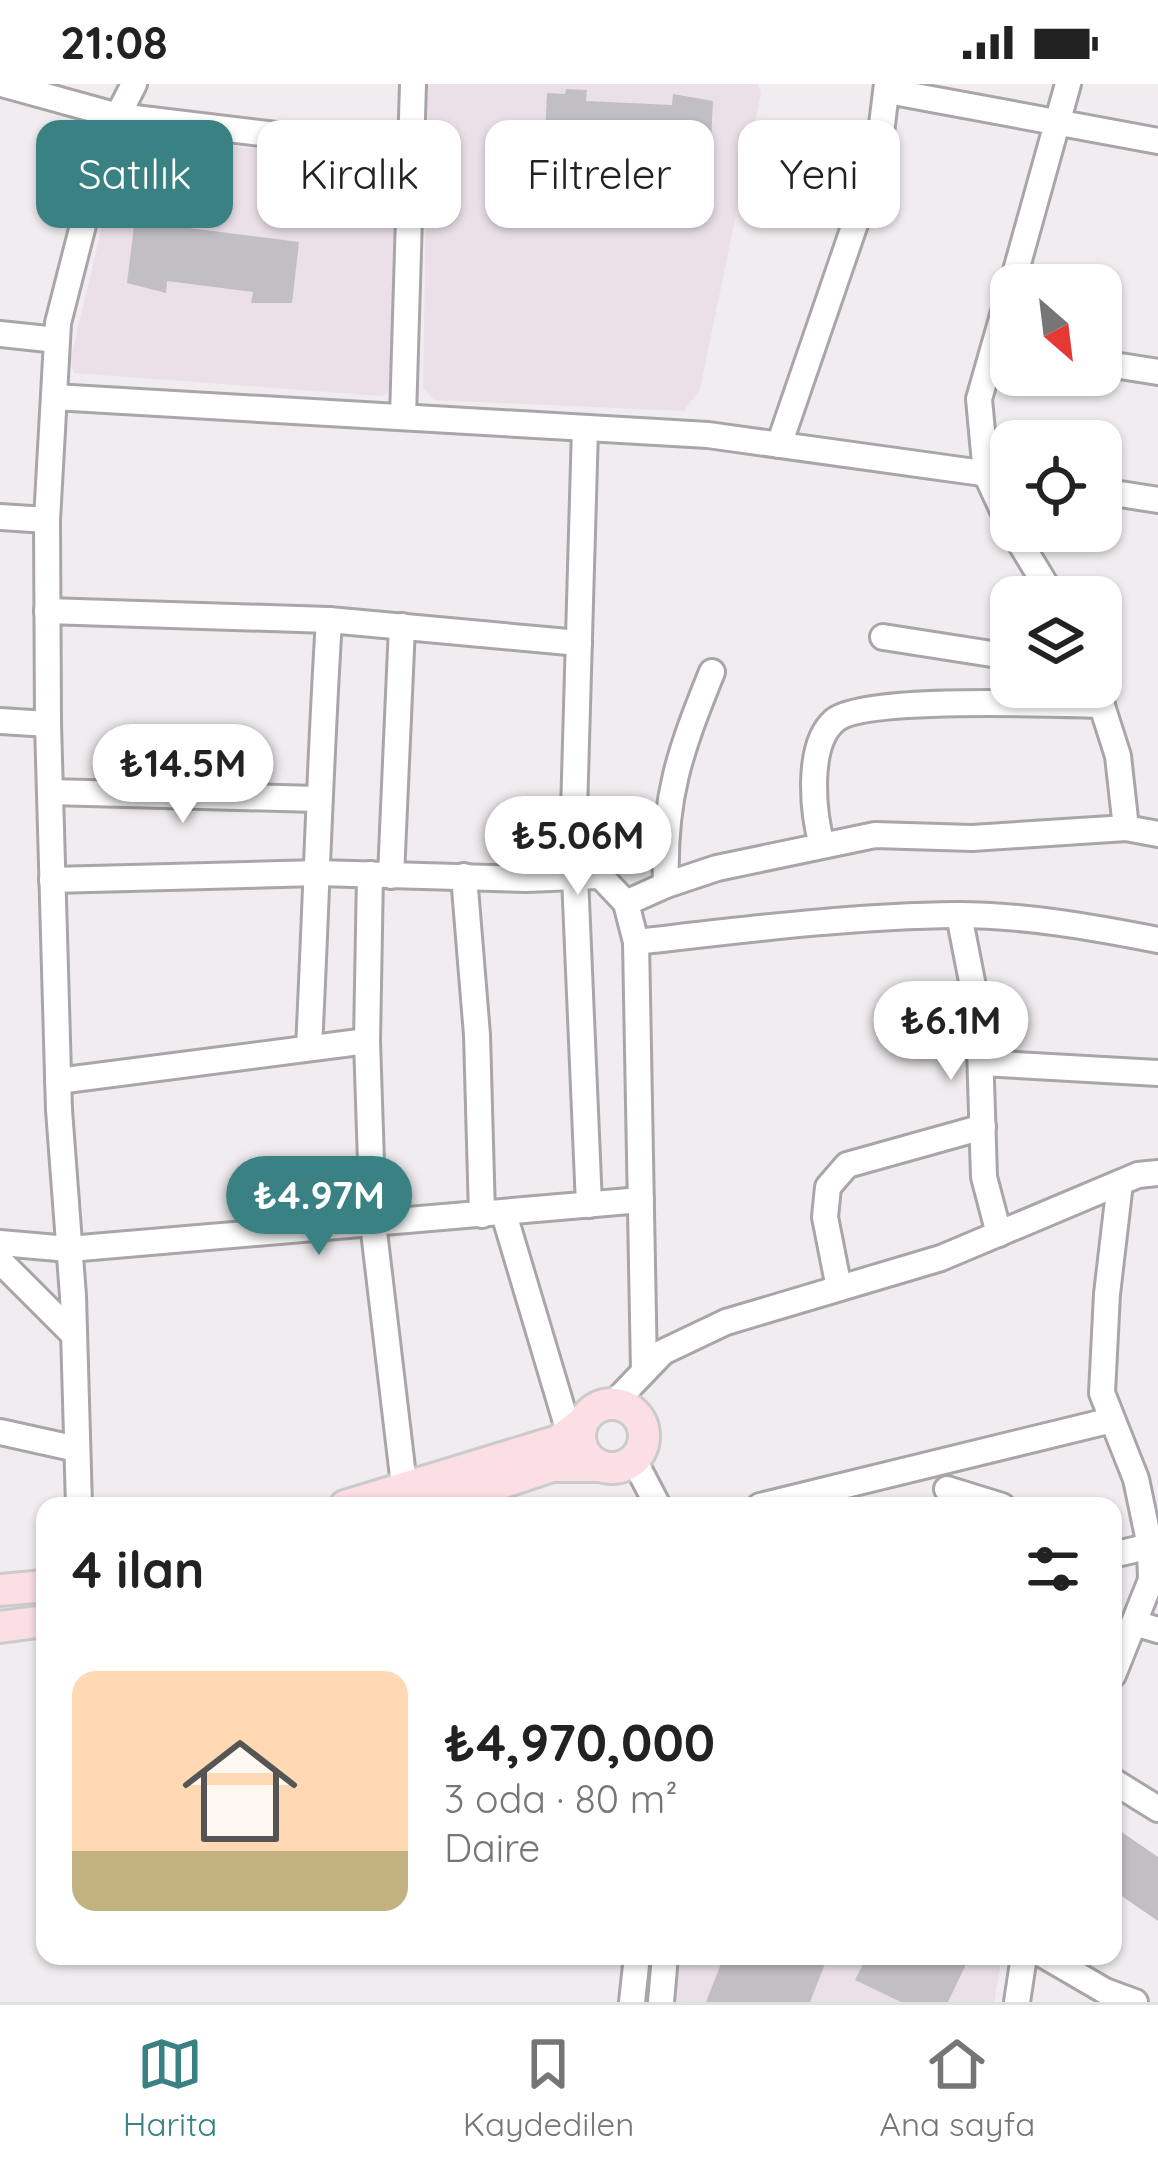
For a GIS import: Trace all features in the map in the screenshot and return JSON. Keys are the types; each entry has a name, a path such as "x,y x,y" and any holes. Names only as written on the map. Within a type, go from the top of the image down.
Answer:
{"main road":[{"path":"370,1497 558,1441 600,1406 613,1403 636,1414 643,1425 642,1449 624,1467 552,1466 459,1497"},
{"path":"576,1428 582,1448 598,1466"},
{"path":"0,1590 36,1587"},
{"path":"0,1627 36,1623"}],"street":[{"path":"2,84 118,116 257,133"},
{"path":"79,1497 58,1081 47,520 57,340 104,143 134,84"},
{"path":"412,120 413,84"},
{"path":"1018,264 1068,84"},
{"path":"779,445 878,157 887,88 1158,141"},
{"path":"404,417 409,228"},
{"path":"0,334 57,340"},
{"path":"1122,366 1158,372"},
{"path":"990,373 979,399 990,443"},
{"path":"54,397 708,435 990,474"},
{"path":"585,428 573,847 587,876 589,1205"},
{"path":"1122,494 1158,500"},
{"path":"0,517 47,520"},
{"path":"47,611 329,620 579,644"},
{"path":"309,1048 317,799 329,620"},
{"path":"402,626 367,1041 374,1223 404,1485"},
{"path":"883,638 990,654"},
{"path":"666,885 664,831 680,752 712,672"},
{"path":"822,845 814,817 815,768 824,734 836,718 854,711 990,702"},
{"path":"1103,708 1118,756 1126,828"},
{"path":"0,722 48,724"},
{"path":"50,793 317,799"},
{"path":"626,903 717,868 875,836 972,838 1126,828 1158,834"},
{"path":"52,880 318,873 587,876 626,903 636,943 644,1371"},
{"path":"464,875 493,1215 576,1428"},
{"path":"636,943 769,927 959,915 1079,924 1158,940"},
{"path":"959,915 979,1016 984,1177 1000,1234"},
{"path":"58,1081 367,1041"},
{"path":"981,1063 1158,1073"},
{"path":"838,1288 825,1216 828,1187 848,1165 983,1127"},
{"path":"613,1403 663,1352 726,1322 941,1258 1138,1175 1158,1173"},
{"path":"1120,1183 1102,1393 1136,1479 1150,1546 1151,1580 1146,1626 1122,1662"},
{"path":"0,1243 69,1249 641,1200"},
{"path":"0,1262 74,1336"},
{"path":"797,1497 1112,1420"},
{"path":"0,1432 77,1449"},
{"path":"945,1497 957,1458"},
{"path":"634,1460 653,1497"},
{"path":"1122,1552 1150,1546"},
{"path":"1122,1786 1158,1809"},
{"path":"632,2002 636,1965"},
{"path":"661,2002 664,1965"},
{"path":"1017,2002 1023,1965"},
{"path":"1061,1965 1135,2002"}],"shaded area":[{"path":"428,84 758,84 761,93 755,120 738,120 738,205 700,389 684,411 434,400 423,388 426,228 461,228 461,120 427,120"},
{"path":"233,146 257,149 257,228 395,228 394,386 383,396 74,373 70,362 102,228 233,228"},
{"path":"679,1965 1000,1965 994,2002 675,2002"}],"building":[{"path":"566,89 587,90 586,101 672,105 673,94 713,101 712,120 546,120 547,93 565,94"},
{"path":"134,228 189,228 299,242 292,303 251,303 253,292 167,281 166,293 127,283"},
{"path":"1122,1832 1158,1857 1158,1921 1122,1896"},
{"path":"720,1965 824,1965 810,2002 706,2002"},
{"path":"862,1965 966,1965 948,2002 901,2002 855,1980"}]}
